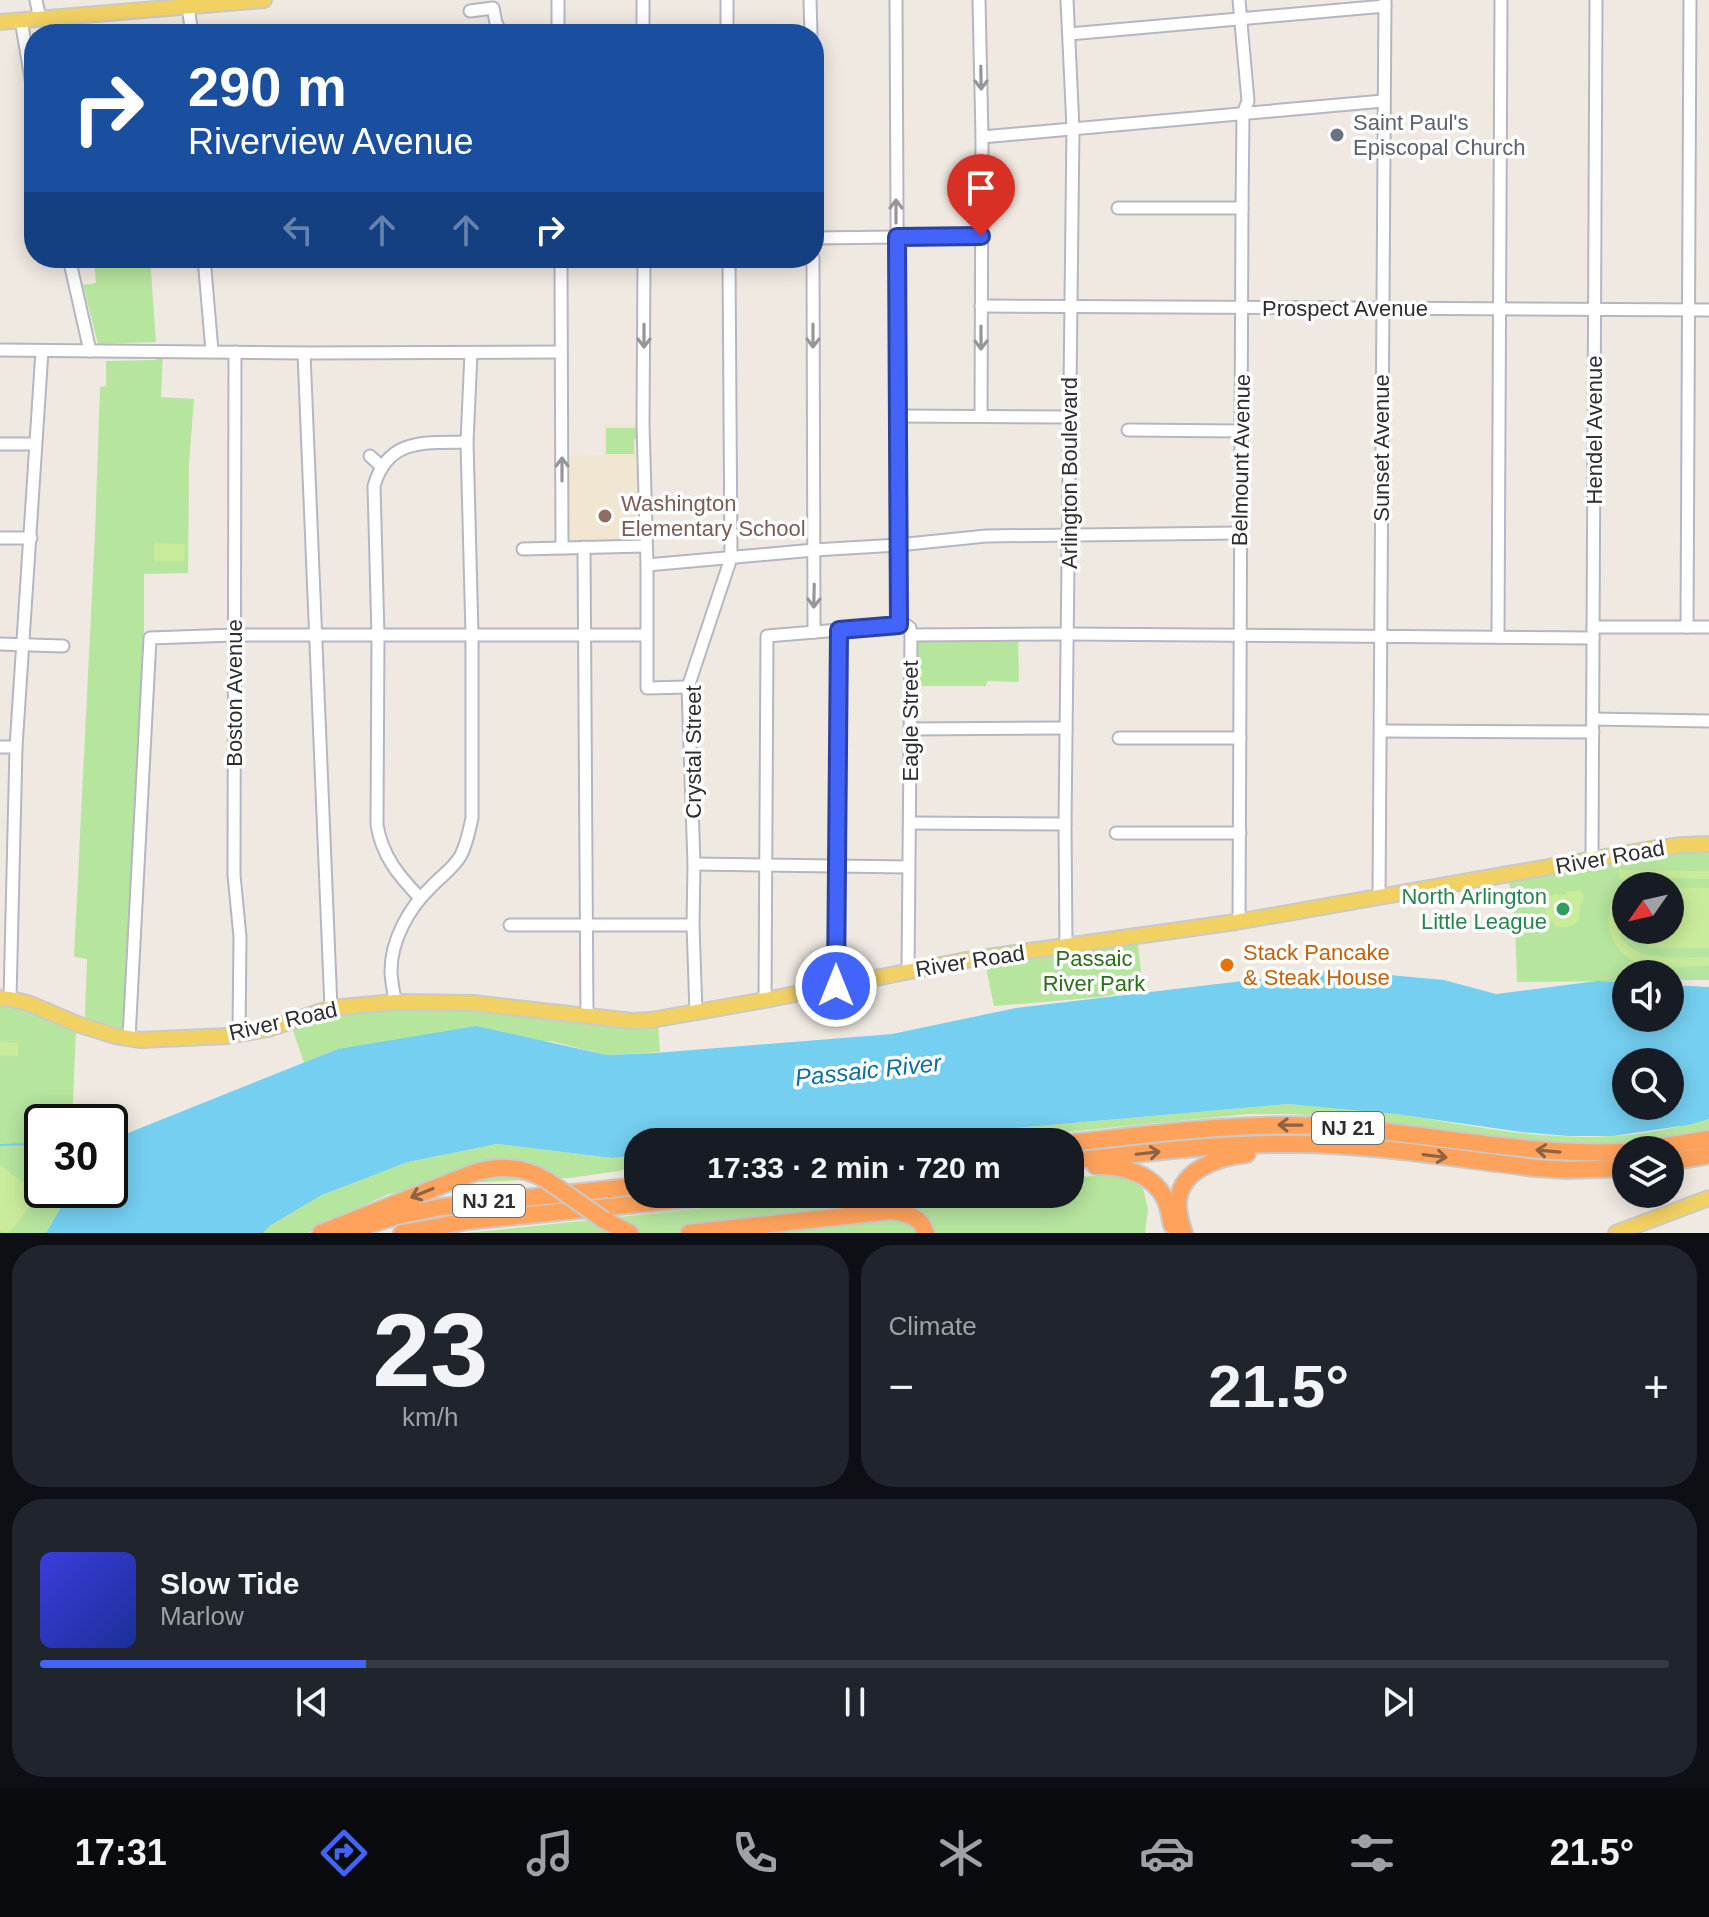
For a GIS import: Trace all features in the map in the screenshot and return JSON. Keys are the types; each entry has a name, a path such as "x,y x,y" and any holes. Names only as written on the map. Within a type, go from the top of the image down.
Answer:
{"highway":[{"name":"NJ 21","path":"1084,1142 1234,1126 1295,1125 1566,1153 1612,1152"},
{"path":"1684,1143 1709,1139"},
{"name":"NJ 21","path":"1084,1160 1236,1145 1296,1144 1384,1150 1536,1168 1612,1168"},
{"path":"1184,1233 1178,1208 1184,1184 1197,1171 1215,1161 1250,1153 1384,1150"},
{"path":"1684,1159 1709,1155"},
{"path":"1084,1167 1111,1166 1133,1171 1153,1183 1161,1191 1169,1210 1171,1233"},
{"path":"321,1233 479,1170 511,1167 548,1181 604,1220 630,1233"},
{"name":"NJ 21","path":"343,1233 397,1216 441,1207 624,1187"},
{"name":"NJ 21","path":"402,1233 468,1221 624,1205"},
{"path":"689,1233 892,1211 911,1215 926,1233"}],"main road":[{"path":"0,22 188,3 264,0"},
{"name":"River Road","path":"5,998 28,1003 103,1032 141,1040 213,1037 268,1029 331,1008 395,1002 473,1003 632,1021 658,1020 966,960 1239,921 1592,859 1682,845 1709,844"},
{"path":"1616,1233 1709,1198"}],"street":[{"path":"36,0 40,19"},
{"path":"558,0 558,24"},
{"path":"643,0 643,24"},
{"path":"727,0 727,24"},
{"path":"810,0 811,24"},
{"path":"765,1000 767,636 899,625 896,0"},
{"path":"979,0 981,416"},
{"name":"Arlington Boulevard","path":"1066,946 1073,128 1067,0"},
{"name":"Belmount Avenue","path":"1239,0 1248,101 1243,114 1239,921"},
{"path":"1498,637 1501,0"},
{"name":"Hendel Avenue","path":"1592,859 1596,0"},
{"path":"1687,627 1690,0"},
{"path":"188,3 191,24"},
{"path":"1069,34 1385,3"},
{"name":"Sunset Avenue","path":"1379,897 1385,3"},
{"path":"470,11 493,8 497,24"},
{"path":"21,20 24,38"},
{"path":"982,137 1383,101"},
{"path":"1118,208 1242,208"},
{"path":"824,238 981,236"},
{"path":"71,268 90,351"},
{"path":"205,268 212,351"},
{"path":"561,268 562,547"},
{"path":"644,268 647,688 688,687"},
{"name":"Crystal Street","path":"696,1013 688,687 731,558 729,268"},
{"path":"813,268 814,632"},
{"name":"Prospect Avenue","path":"981,306 1709,310"},
{"path":"0,335 2,350 561,352"},
{"path":"5,998 16,747 42,351"},
{"name":"Boston Avenue","path":"235,352 234,875 240,937 239,1033"},
{"path":"304,353 331,1008"},
{"path":"395,1002 391,972 395,944 406,918 420,898 460,857 472,818 472,635 467,442 471,353"},
{"path":"898,416 1069,417"},
{"path":"1128,430 1241,431"},
{"path":"420,898 392,866 382,848 377,825 378,636 374,486 382,467 391,456 408,446 467,442"},
{"path":"0,444 35,444"},
{"path":"370,456 382,467"},
{"path":"647,565 986,536 1240,533"},
{"path":"0,538 31,538"},
{"path":"523,549 645,546"},
{"path":"584,547 587,1016"},
{"name":"Eagle Street","path":"899,625 910,628 911,635 908,971"},
{"path":"911,635 1498,637 1709,627"},
{"path":"836,986 839,630"},
{"path":"129,1038 150,638 234,635 646,635"},
{"path":"0,644 63,646"},
{"path":"1593,719 1709,721"},
{"path":"910,729 1066,728"},
{"path":"1381,731 1593,732"},
{"path":"1119,738 1240,738"},
{"path":"0,747 16,747"},
{"path":"910,823 1065,824"},
{"path":"1116,833 1240,833"},
{"path":"694,864 908,867"},
{"path":"510,925 693,925"}],"shaded area":[{"path":"604,424 643,424 645,546 562,547 562,456 604,455"}],"green space":[{"path":"95,268 151,268 156,342 98,344 83,285 96,283"},
{"path":"163,350 161,397 194,399 189,463 188,573 144,574 144,632 123,1030 85,1017 87,959 74,957 100,387 106,386 106,361 156,360 157,351"},
{"path":"606,428 639,428 639,439 634,439 634,454 606,454"},
{"path":"154,543 185,544 184,561 154,561"},
{"path":"1018,634 1019,682 987,681 986,686 911,686 911,635"},
{"path":"1709,844 1709,980 1684,980 1684,960 1612,960 1612,981 1517,982 1515,923 1508,875"},
{"path":"1709,871 1709,879 1684,878 1684,872 1619,872"},
{"path":"1684,887 1709,888 1709,948 1648,948 1648,944 1684,944"},
{"name":"North Arlington Little League","path":"1566,891 1581,891 1583,903 1580,904 1579,921 1561,927 1549,918 1545,905 1552,895 1566,895"},
{"path":"1612,900 1612,937 1609,928"},
{"name":"Passaic River Park","path":"1137,937 1143,989 1101,997 994,1006 984,958"},
{"path":"1616,944 1626,944 1650,955 1709,957 1709,966 1684,967 1684,960 1631,960"},
{"path":"0,998 76,1030 73,1104 24,1104 24,1208 61,1208 46,1233 0,1233"},
{"path":"395,1002 658,1020 660,1052 607,1055 550,1041 338,1049 304,1063 290,1022"},
{"path":"0,1042 18,1043 18,1056 0,1055"},
{"path":"1288,1104 1384,1112 1505,1131 1585,1137 1636,1134 1709,1119 1709,1132 1677,1136 1612,1136 1612,1144 1528,1140 1291,1114 1248,1114 1084,1130 1015,1128"},
{"path":"497,1144 624,1157 624,1170 570,1178 460,1183 389,1194 308,1233 263,1233 322,1195 408,1162"},
{"path":"0,1165 24,1183 24,1208 28,1208 9,1233 0,1231"},
{"path":"1126,1175 1143,1188 1148,1210 1145,1233 467,1233 704,1208 1084,1208 1084,1176"}],"water":[{"name":"Passaic River","path":"1334,970 1444,980 1496,994 1612,982 1612,1032 1684,1032 1684,986 1709,987 1709,1119 1613,1136 1568,1136 1288,1104 1015,1128 624,1128 624,1157 497,1144 408,1162 322,1195 263,1233 46,1233 61,1208 128,1208 128,1133 338,1049 476,1026 607,1055 892,1034 1016,1008"}],"waterway":[{"path":"0,1145 24,1144"}],"place":[{"name":"Saint Paul's Episcopal Church","path":"1337,135"},
{"name":"Washington Elementary School","path":"605,516"},
{"name":"North Arlington Little League","path":"1563,909"},
{"name":"Stack Pancake & Steak House","path":"1227,965"}],"route":[{"path":"836,986 839,630 899,625 897,237 981,236"}]}
